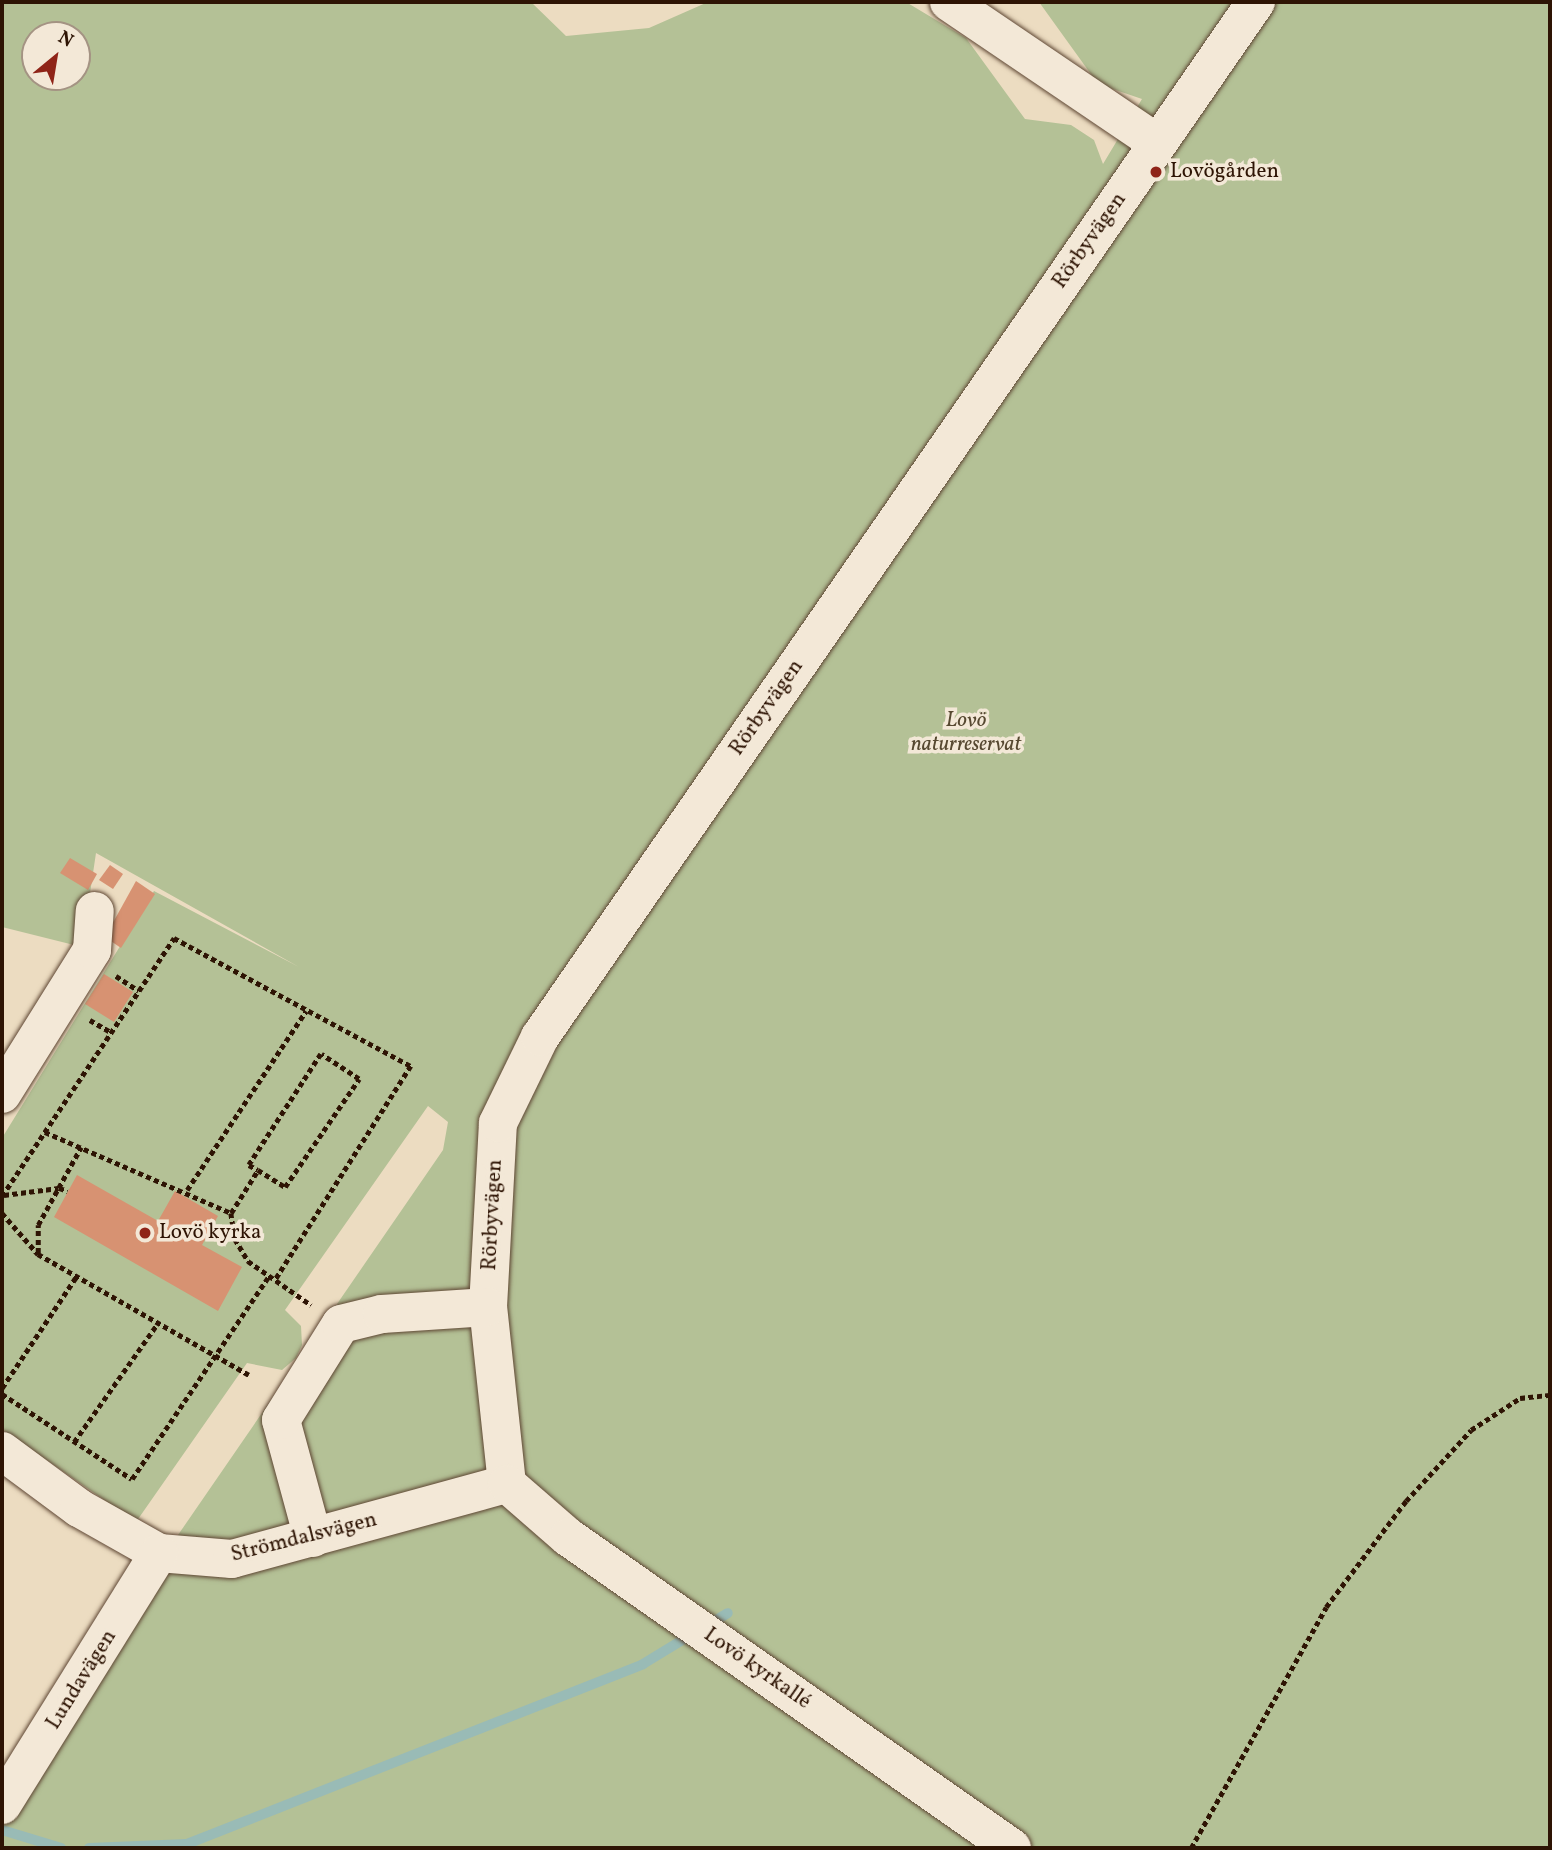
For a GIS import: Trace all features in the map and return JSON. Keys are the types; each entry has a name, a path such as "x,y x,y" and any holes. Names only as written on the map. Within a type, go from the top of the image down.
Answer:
{"street":[{"path":"949,2 1157,143"},
{"name":"Rörbyvägen","path":"507,1484 488,1307 498,1123 540,1037 1256,2"},
{"path":"2,1094 92,950 95,911"},
{"path":"313,1538 281,1420 341,1324 382,1314 488,1307"},
{"name":"Strömdalsvägen","path":"2,1451 79,1508 159,1553 232,1559 507,1484"},
{"name":"Lovö kyrkallé","path":"507,1484 568,1537 1012,1848"},
{"name":"Lundavägen","path":"6,1798 159,1553"}],"path":[{"path":"2,1196 174,938 411,1066 272,1278 132,1479 2,1394"},
{"path":"187,1190 306,1010"},
{"path":"321,1054 359,1079 285,1187 258,1170 249,1165 321,1054"},
{"path":"46,1132 187,1190 231,1213"},
{"path":"38,1254 38,1225 82,1147"},
{"path":"258,1170 231,1213 234,1239 248,1262 341,1324"},
{"path":"2,1196 59,1188 68,1191"},
{"path":"2,1213 38,1254 249,1375"},
{"path":"2,1388 76,1277"},
{"path":"74,1442 158,1323"},
{"path":"1191,1848 1326,1607 1406,1501 1471,1430 1520,1398 1550,1395"}],"green space":[{"name":"Lovö naturreservat","path":"2,2 531,2 566,36 649,28 708,2 906,2 966,38 1025,119 1071,125 1094,140 1103,164 1142,99 1098,84 1039,2 1550,2 1550,1848 2,1848 2,1776 178,1535 443,1150 448,1122 428,1106 285,1310 301,1326 302,1345 296,1358 282,1370 247,1363 136,1522 2,1429 2,1138 154,891 299,967 96,853 82,947 2,927"}],"building":[{"path":"70,858 97,874 88,890 60,873"},
{"path":"110,865 123,874 113,889 99,880"},
{"path":"136,881 155,894 121,948 105,937"},
{"path":"104,974 133,992 114,1022 85,1004"},
{"name":"Lovö kyrka","path":"77,1175 158,1221 175,1191 218,1216 202,1245 242,1267 218,1311 54,1217"}],"waterway":[{"path":"708,1625 728,1613"},
{"path":"89,1848 187,1844 643,1664 694,1633"},
{"path":"2,1830 61,1848"}],"place":[{"name":"Lovögården","path":"1156,172"},
{"name":"Lovö kyrka","path":"145,1233"}]}
